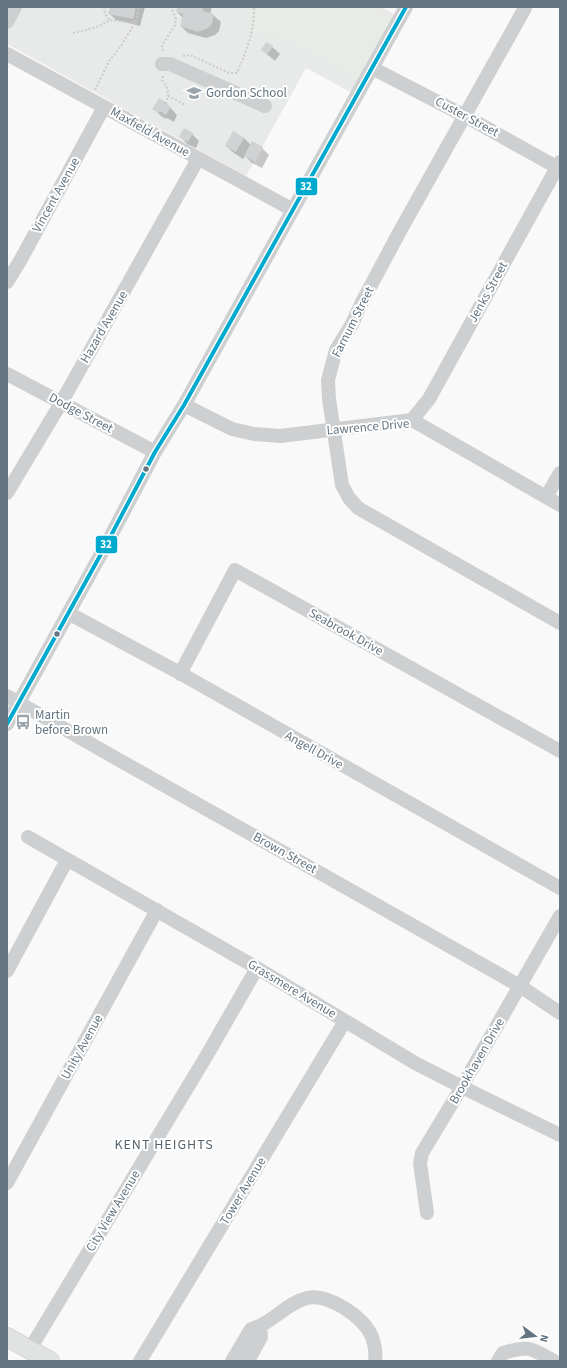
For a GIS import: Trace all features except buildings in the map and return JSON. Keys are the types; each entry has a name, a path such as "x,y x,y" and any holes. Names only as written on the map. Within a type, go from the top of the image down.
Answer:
{"main road":[{"path":"7,1336 50,1361"}],"street":[{"path":"7,22 16,7"},
{"path":"7,724 13,699 68,613 155,452 184,405 406,7"},
{"name":"Farnum Street","path":"525,8 400,231 362,302 352,324 336,350 328,380 329,399 342,485 349,498 358,508 560,623"},
{"name":"Maxfield Avenue","path":"7,54 292,210"},
{"path":"164,64 170,64 265,106"},
{"name":"Custer Street","path":"372,68 559,166"},
{"name":"Vincent Avenue","path":"7,282 27,248 99,104"},
{"name":"Hazard Avenue","path":"7,493 61,403 198,159"},
{"name":"Jenks Street","path":"412,420 429,399 559,166"},
{"name":"Dodge Street","path":"7,374 155,452"},
{"name":"Lawrence Drive","path":"184,405 232,429 254,434 280,436 412,420 560,505"},
{"path":"546,497 560,473"},
{"name":"Seabrook Drive","path":"180,674 235,570 560,751"},
{"name":"Angell Drive","path":"68,613 180,674 560,888"},
{"name":"Brown Street","path":"13,699 520,986 560,1013"},
{"name":"Grassmere Avenue","path":"28,838 257,968 415,1063 560,1135"},
{"path":"7,971 67,860"},
{"name":"Unity Avenue","path":"7,1183 157,910"},
{"name":"Brookhaven Drive","path":"427,1213 420,1163 422,1153 462,1087 560,916"},
{"name":"City View Avenue","path":"30,1349 207,1055 257,968"},
{"name":"Tower Avenue","path":"140,1361 345,1021"},
{"path":"232,1361 251,1329 260,1326 297,1302 314,1297 323,1298 352,1313 366,1327 375,1346 375,1361"},
{"path":"248,1361 261,1337 260,1326"},
{"path":"498,1361 503,1353 520,1348 535,1350 554,1361"}],"path":[{"path":"104,7 105,14 110,20"},
{"path":"99,104 94,92 109,62 119,49 135,22 139,7"},
{"path":"166,104 168,87 162,80 164,64 170,54 163,51 162,45 175,25 176,19 171,7"},
{"path":"202,11 205,7"},
{"path":"181,56 190,55 230,72 237,73 249,46 254,24 254,7"},
{"path":"73,33 83,32 110,20 135,22"},
{"path":"168,96 185,105"}],"shaded area":[{"name":"Gordon School","path":"7,7 382,7 395,15 352,93 306,68 246,176 7,44"},
{"path":"244,7 365,7 388,13 399,19 365,83 320,57 284,39 256,34 249,27"}],"transit line":[{"name":"32","path":"7,724 106,545 155,452 184,405 406,7"}],"place":[{"name":"Gordon School","path":"194,93"},
{"name":"Martin before Brown","path":"23,722"}],"district":[{"name":"KENT HEIGHTS","path":"164,1145"}]}
